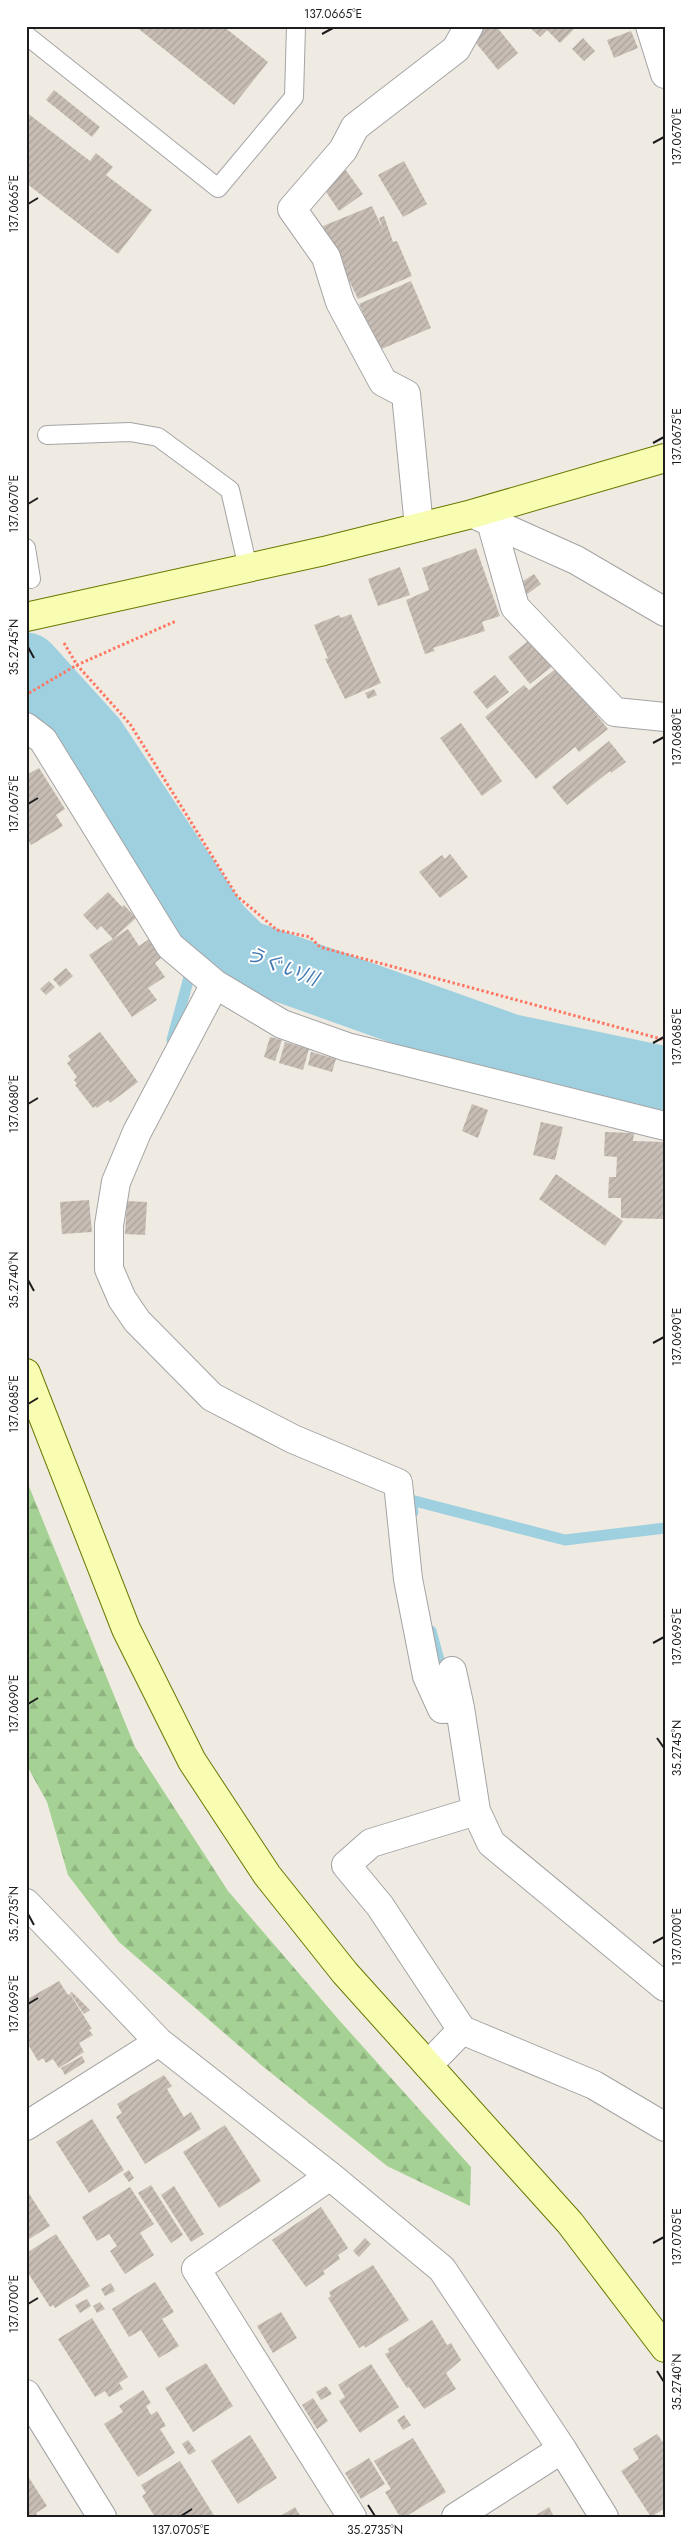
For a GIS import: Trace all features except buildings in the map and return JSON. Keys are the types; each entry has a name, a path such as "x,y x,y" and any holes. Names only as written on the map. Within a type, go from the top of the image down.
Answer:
{"street":[{"path":"420,527 406,394 383,382 340,302 326,256 292,209 343,150 355,126 456,49 469,26"},
{"path":"650,26 665,74"},
{"path":"36,615 248,568 420,527 482,518 665,458"},
{"path":"482,518 576,560 665,612"},
{"path":"482,518 515,606 614,712 665,717"},
{"path":"26,727 43,740 170,946 215,984 282,1024 347,1047 665,1126"},
{"path":"215,984 137,1132 116,1182 110,1225 109,1269 122,1299 137,1321 212,1397 293,1439 398,1483 408,1579 427,1676 442,1709 460,1708"},
{"path":"26,1373 126,1629 192,1761 267,1875 345,1973 570,2223 665,2348"},
{"path":"452,1671 460,1708 476,1811 491,1843 665,1987"},
{"path":"476,1811 371,1843 346,1865 380,1906 462,2030 594,2085 665,2127"},
{"path":"26,1903 159,2042 330,2176 442,2269 562,2449 604,2517"},
{"path":"428,2065 462,2030"},
{"path":"26,2126 159,2042"},
{"path":"330,2176 196,2269 352,2517"},
{"path":"26,2394 102,2517"},
{"path":"456,2517 562,2449"}],"lane":[{"path":"26,35 218,188 294,97 296,26"},
{"path":"47,435 130,432 158,437 230,490 248,568"},
{"path":"26,548 31,579"}],"path":[{"path":"36,615 77,665 130,724 238,896 277,930 310,937 320,947 665,1040"},
{"path":"26,694 77,665"}],"green space":[{"path":"26,1479 135,1747 228,1891 339,2020 471,2167 470,2206 387,2166 260,2064 119,1942 68,1875 47,1802 26,1764"}],"waterway":[{"name":"うぐい川","path":"26,667 93,741 217,928 242,953 508,1048 665,1081"},
{"path":"172,1040 195,955 217,928"},
{"path":"413,1512 411,1500 565,1540 665,1528"},
{"path":"431,1631 444,1678"}]}
